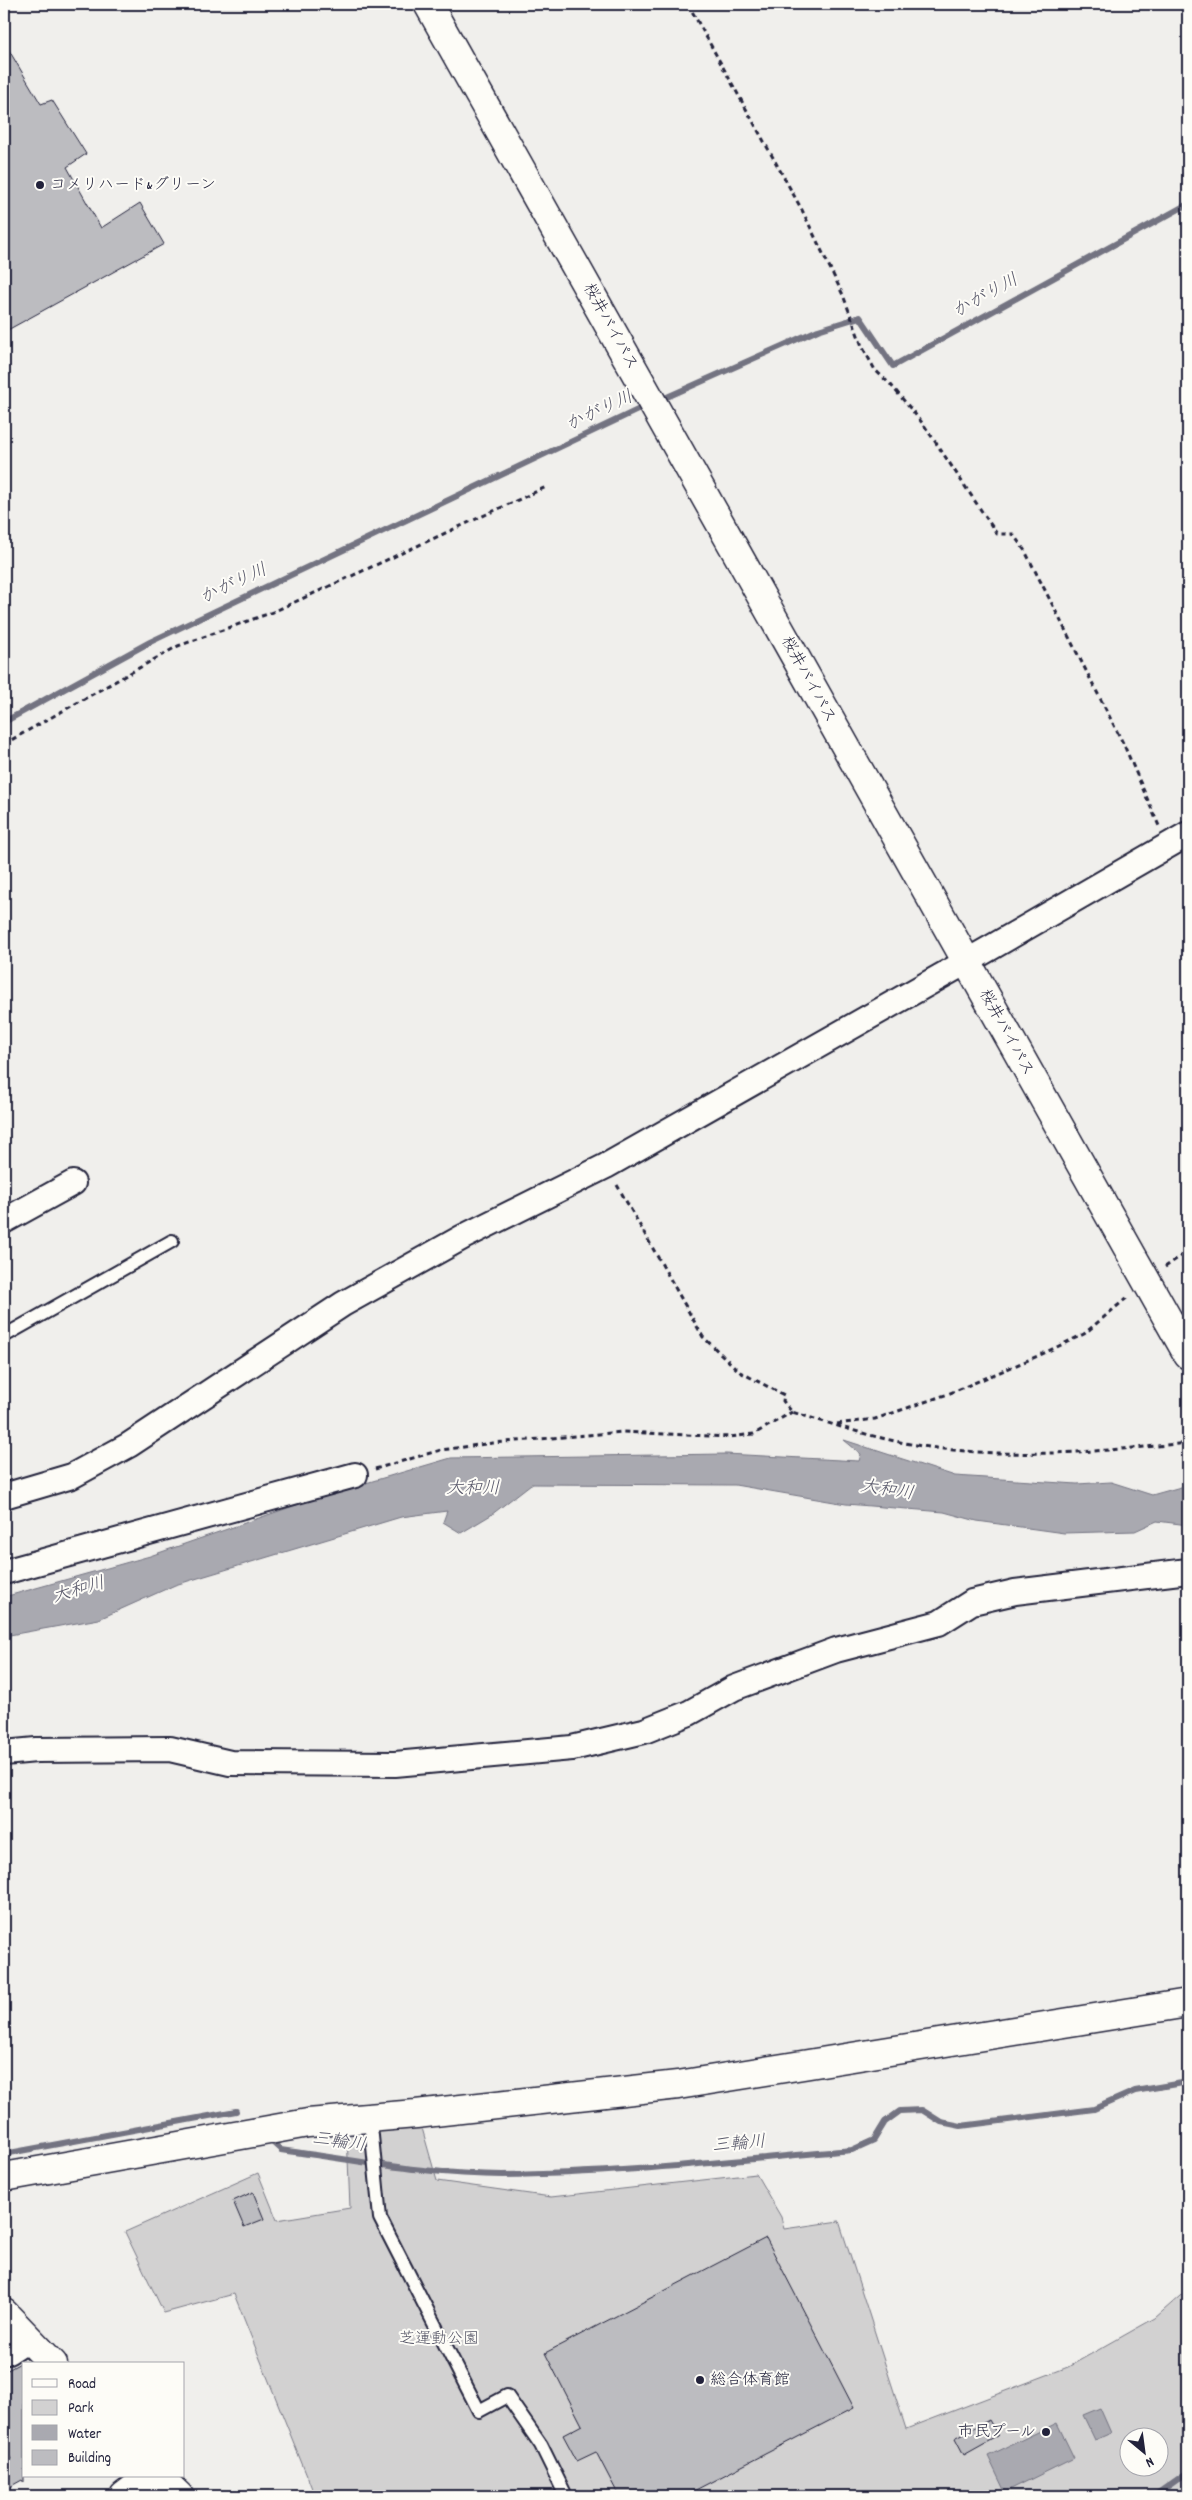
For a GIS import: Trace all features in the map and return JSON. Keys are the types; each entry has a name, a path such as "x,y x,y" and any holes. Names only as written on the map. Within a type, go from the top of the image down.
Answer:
{"main road":[{"name":"桜井バイパス","path":"428,4 1188,1356"},
{"path":"4,2177 308,2123 370,2127 416,2114 678,2085 1188,2003"},
{"path":"4,2313 51,2362"},
{"path":"124,2496 147,2478"},
{"path":"160,2478 179,2496"}],"street":[{"path":"4,1496 72,1476 121,1449 160,1426 264,1354 343,1304 463,1237 606,1166 1188,834"},
{"path":"4,1221 72,1183"},
{"path":"4,1572 355,1475"},
{"path":"4,1753 36,1750 170,1749 230,1763 395,1764 572,1748 644,1732 689,1713 734,1688 836,1650 939,1623 972,1602 1015,1592 1188,1571"},
{"path":"4,2352 8,2352 28,2339"}],"lane":[{"path":"4,1336 172,1241"},
{"path":"370,2127 380,2218 479,2411 506,2396 541,2445 566,2496"}],"path":[{"path":"688,4 802,210 843,295 862,346 875,370 891,385 924,425 997,534 1012,534 1024,551 1124,745 1167,845"},
{"path":"4,744 178,646 273,612 546,487"},
{"path":"606,1166 703,1337 740,1372 784,1395 783,1401 792,1412 905,1443 970,1451 1050,1455 1188,1443"},
{"path":"834,1425 875,1419 948,1394 1040,1356 1084,1334 1124,1298 1148,1284"},
{"path":"355,1475 441,1450 493,1443 623,1432 730,1437 754,1434 792,1412"}],"green space":[{"name":"芝運動公園","path":"422,2128 437,2181 551,2197 756,2174 781,2217 784,2229 839,2221 906,2429 1068,2367 1155,2318 1188,2289 1188,2496 315,2496 234,2294 164,2313 125,2232 258,2173 277,2220 350,2208 347,2134"}],"water":[{"name":"大和川","path":"844,1440 955,1476 1077,1484 1111,1482 1152,1495 1188,1485 1188,1525 1157,1521 1135,1531 1064,1533 977,1521 944,1512 846,1504 735,1485 531,1484 491,1515 461,1533 443,1522 447,1511 401,1517 175,1585 99,1619 4,1636 4,1597 150,1556 325,1495 451,1458 726,1454 859,1461 861,1454"},
{"path":"1100,2408 1111,2433 1095,2440 1083,2415"},
{"path":"1057,2423 1074,2458 1005,2492 988,2456"}],"building":[{"name":"コメリハード&グリーン","path":"4,42 41,104 52,100 86,154 67,167 101,228 140,203 164,244 4,332"},
{"path":"253,2192 264,2219 244,2227 233,2201"},
{"name":"総合体育館","path":"766,2238 854,2408 684,2496 619,2496 596,2452 577,2461 563,2435 582,2425 545,2353"},
{"path":"22,2362 22,2478 24,2478 24,2483 22,2480 4,2490 4,2463 11,2459 4,2446 4,2372"},
{"path":"989,2420 998,2436 964,2455 955,2438"}],"waterway":[{"name":"かがり川","path":"658,401 818,330 860,317 893,366 1188,204"},
{"name":"かがり川","path":"4,722 150,642 646,406"},
{"name":"三輪川","path":"271,2141 281,2150 447,2172 503,2175 591,2172 852,2150 874,2140 885,2122 900,2111 922,2110 941,2122 961,2126 1094,2109 1135,2091 1188,2082"},
{"name":"三輪川","path":"4,2154 236,2111"},
{"path":"1154,2496 1188,2472"}],"place":[{"name":"コメリハード&グリーン","path":"40,185"},
{"name":"総合体育館","path":"700,2380"},
{"name":"市民プール","path":"1046,2432"}]}
